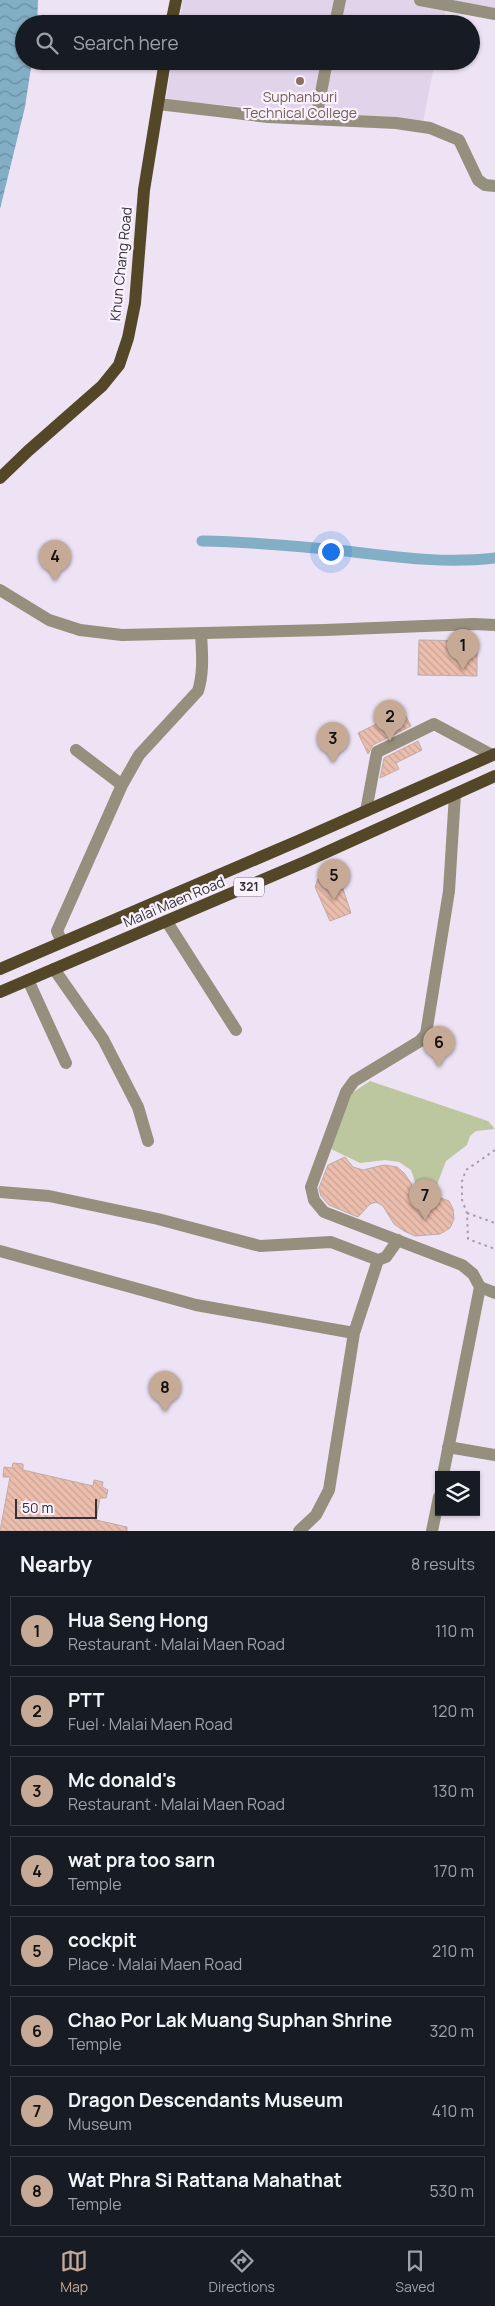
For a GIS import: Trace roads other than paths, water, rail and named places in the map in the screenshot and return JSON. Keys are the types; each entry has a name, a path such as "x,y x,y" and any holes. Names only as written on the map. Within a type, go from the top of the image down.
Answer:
{"main road":[{"path":"174,15 176,0"},
{"name":"Khun Chang Road","path":"0,478 102,386 119,365 128,338 135,303 144,190 164,70"},
{"name":"Malai Maen Road","path":"0,969 298,842 494,754"},
{"name":"Malai Maen Road","path":"0,992 307,861 495,776"},
{"path":"298,842 307,861"}],"street":[{"path":"337,15 340,0"},
{"path":"423,0 495,14"},
{"path":"316,119 325,70"},
{"path":"158,104 268,117 396,123 430,128 459,140 478,180 485,185 495,186"},
{"path":"0,590 49,620 80,630 122,635 474,624 495,625"},
{"path":"62,942 57,931 122,785 140,755 198,691 202,679 203,662 201,633"},
{"path":"366,811 377,752 434,724 494,754"},
{"path":"76,750 122,785"},
{"path":"444,1471 480,1287 473,1274 462,1265 324,1212 314,1200 311,1187 346,1092 354,1081 420,1042 426,1034 449,891 455,794"},
{"path":"167,922 236,1030"},
{"path":"54,969 104,1039 138,1107 148,1141"},
{"path":"28,980 66,1063"},
{"path":"0,1192 49,1196 158,1219 260,1246 331,1242 378,1260 386,1257 398,1240"},
{"path":"0,1251 196,1305 354,1332"},
{"path":"299,1531 316,1515 329,1490 354,1332 378,1260"},
{"path":"480,1287 495,1293"},
{"path":"448,1448 495,1455"},
{"path":"432,1531 435,1516"}],"water":[{"path":"0,0 38,0 37,15 15,15 15,70 31,70 25,107 0,209"}],"waterway":[{"path":"202,541 292,546 420,559 476,560 495,558"}],"place":[{"name":"Suphanburi Technical College","path":"300,81"},
{"name":"wat pra too sarn","path":"55,581"},
{"name":"Hua Seng Hong","path":"463,670"},
{"name":"PTT","path":"390,741"},
{"name":"Mc donald's","path":"333,763"},
{"name":"cockpit","path":"334,900"},
{"name":"Chao Por Lak Muang Suphan Shrine","path":"439,1067"},
{"name":"Dragon Descendants Museum","path":"425,1220"},
{"name":"Wat Phra Si Rattana Mahathat","path":"165,1412"}]}
